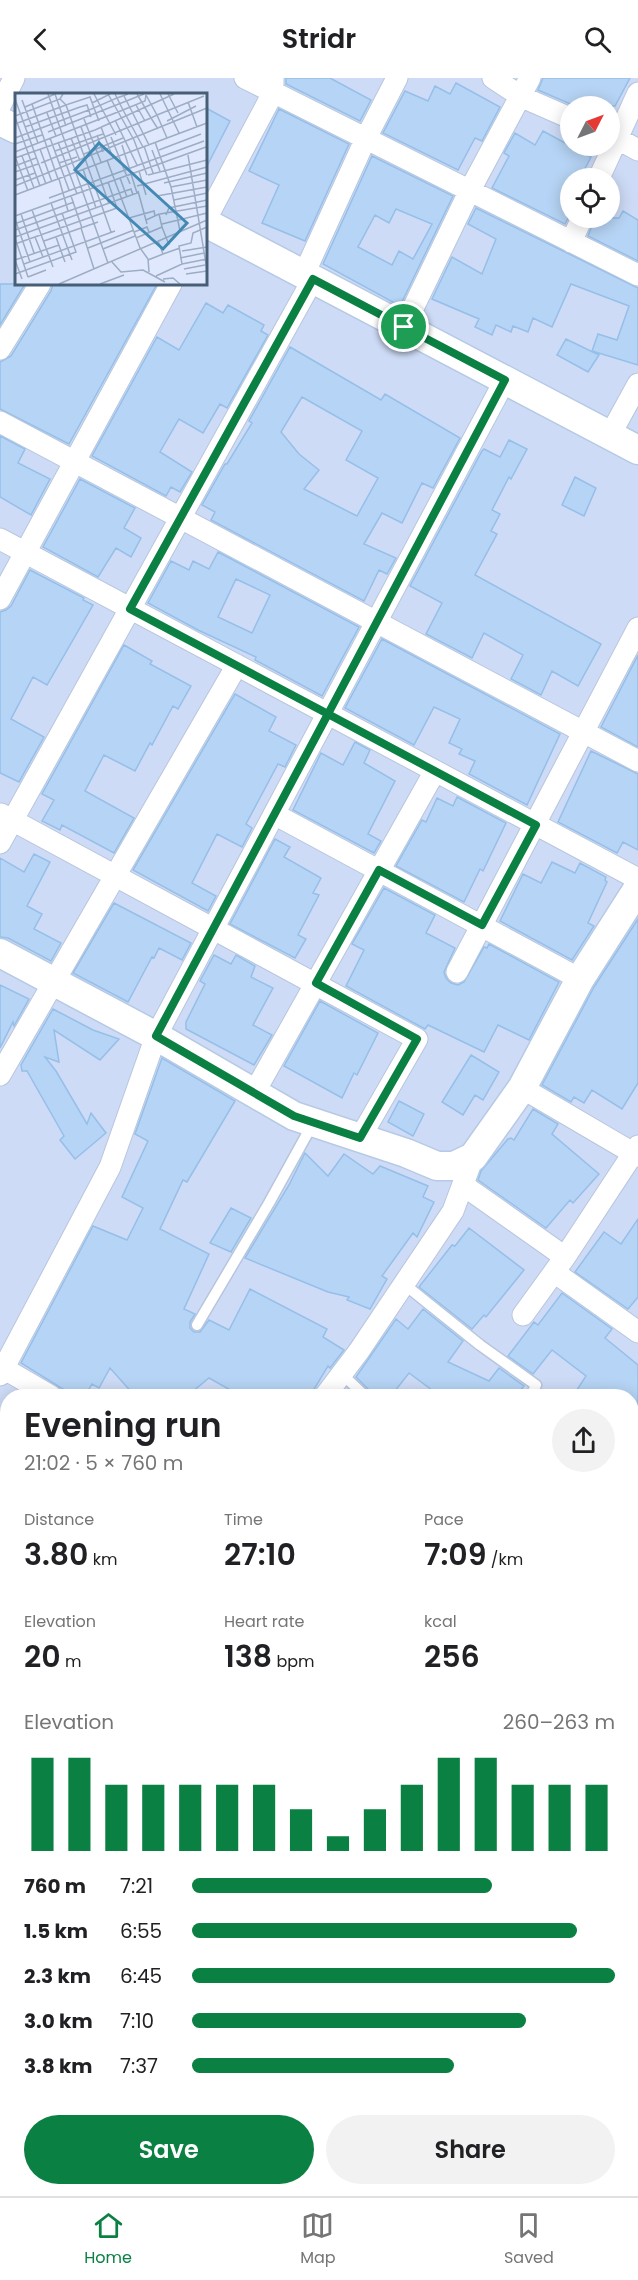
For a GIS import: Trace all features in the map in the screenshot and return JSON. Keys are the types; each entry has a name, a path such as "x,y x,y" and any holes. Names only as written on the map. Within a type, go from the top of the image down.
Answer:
{"street":[{"path":"0,106 14,78"},
{"path":"245,78 273,86 366,138 638,274"},
{"path":"0,843 6,817 130,609 309,277 366,138 397,78"},
{"path":"493,78 526,88 560,111"},
{"path":"207,219 273,86"},
{"path":"404,327 470,190 526,88"},
{"path":"620,124 638,93"},
{"path":"0,121 15,128"},
{"path":"620,140 638,150"},
{"path":"207,222 638,450"},
{"path":"571,242 577,228"},
{"path":"0,349 39,285"},
{"path":"0,599 170,285"},
{"path":"37,1389 2,1371 110,1167 156,1036 505,380"},
{"path":"610,435 638,384"},
{"path":"0,422 638,761"},
{"path":"0,539 638,879"},
{"path":"457,972 638,628"},
{"path":"0,1076 237,665"},
{"path":"254,1093 435,771"},
{"path":"274,814 580,980"},
{"path":"6,817 417,1039 360,1138"},
{"path":"330,1389 453,1211 473,1157 522,1088 580,980 638,888"},
{"path":"0,954 156,1036 294,1116 437,1166 454,1166 473,1157"},
{"path":"522,1088 637,1151 523,1315"},
{"path":"463,1185 638,1332"}],"lane":[{"path":"197,1325 269,1203 313,1122"},
{"path":"404,1284 480,1345 536,1385 534,1389"},
{"path":"342,1374 358,1389"}],"shaded area":[{"path":"0,78 638,78 638,1389 0,1389"}],"building":[{"path":"286,78 330,78 371,100 360,121 286,84"},
{"path":"543,78 630,78 620,97 560,96 560,100 538,90"},
{"path":"456,83 500,107 482,141 475,138 458,170 383,133 405,91 428,101 435,86 450,94"},
{"path":"207,109 230,121 207,166"},
{"path":"279,109 349,144 305,241 262,223 279,185 249,171"},
{"path":"543,131 560,140 560,156 591,157 585,168 560,168 560,222 492,188 509,156 504,153 515,133 535,145"},
{"path":"372,156 453,196 400,306 323,264","holes":["396,209 432,224 413,259 399,251 392,265 358,247 375,215 389,223"]},
{"path":"476,208 638,288 638,365 592,351 598,334 617,340 629,306 571,284 552,327 533,318 528,332 513,326 511,332 496,325 492,335 475,327 479,319 432,299 452,257 482,274 496,239 468,224"},
{"path":"623,211 638,220 638,261 588,236 591,228 620,228 620,216"},
{"path":"0,284 24,285 0,325"},
{"path":"53,285 156,285 69,444 0,409 0,362 11,356"},
{"path":"206,303 223,313 228,305 264,325 261,331 268,335 227,408 220,404 203,433 179,419 160,452 192,472 180,492 171,487 166,496 92,456 157,337 179,350"},
{"path":"566,339 599,355 588,372 557,355"},
{"path":"290,347 381,400 385,394 460,438 433,488 422,483 402,523 382,513 364,544 396,558 387,574 379,570 364,601 211,520 215,512 202,505 252,423 249,421","holes":["302,397 362,431 346,460 378,478 357,516 304,489 319,470 299,454 281,432"]},
{"path":"0,436 25,449 18,463 50,479 31,515 0,497"},
{"path":"509,440 527,449 492,510 500,514 491,531 497,534 475,575 601,644 578,686 552,671 541,695 511,679 523,655 484,633 472,658 426,634 442,603 410,586 482,451 484,449 500,457"},
{"path":"575,477 596,488 584,516 562,505"},
{"path":"80,479 135,508 124,528 141,538 131,557 116,548 98,577 43,547"},
{"path":"218,552 359,627 322,696 255,660 256,657 148,603 171,561 189,570 193,561 209,569","holes":["236,579 270,595 252,633 218,617"]},
{"path":"30,570 93,605 47,685 33,677 11,719 44,737 19,782 0,773 0,612 11,606"},
{"path":"382,639 560,734 527,805 469,774 475,761 459,754 462,749 449,743 460,719 434,707 414,745 345,708"},
{"path":"124,645 152,661 150,664 191,686 178,709 173,706 135,771 104,755 85,791 134,818 114,853 62,825 60,830 42,821 54,800 42,794"},
{"path":"638,655 638,747 601,727"},
{"path":"235,694 276,717 269,731 296,745 285,767 278,764 246,824 252,828 242,847 217,834 192,883 216,896 208,911 133,870"},
{"path":"355,742 370,750 364,763 395,781 368,834 381,841 374,853 293,810 321,753 343,765"},
{"path":"591,751 638,774 638,850 623,842 617,853 558,822"},
{"path":"457,797 506,823 483,871 480,869 464,902 396,866 422,820 426,822 437,798 453,806"},
{"path":"275,839 290,847 284,857 321,878 313,893 319,895 298,935 306,939 295,958 230,924"},
{"path":"34,854 50,862 27,906 42,914 34,929 61,943 51,961 8,938 0,937 0,858 24,872"},
{"path":"552,862 575,873 580,863 606,877 607,882 588,923 594,926 572,960 500,921 523,874 541,883"},
{"path":"384,888 435,915 426,933 455,948 444,972 451,983 458,985 464,982 484,947 487,948 489,944 559,982 529,1040 498,1025 484,1052 428,1025 425,1029 346,986 364,950 352,944"},
{"path":"114,903 191,943 182,960 159,948 128,1002 73,973"},
{"path":"638,919 638,1083 622,1109 592,1090 584,1103 574,1097 571,1102 542,1085 594,987"},
{"path":"214,955 231,964 236,955 255,966 251,977 273,988 253,1025 272,1035 254,1065 186,1029 186,1022 205,984 200,981"},
{"path":"0,985 29,999 14,1026 13,1022 0,1048"},
{"path":"320,1001 378,1033 357,1075 354,1073 342,1098 284,1066"},
{"path":"53,1009 93,1030 119,1039 100,1060 54,1030 59,1062 45,1057 56,1071 87,1124 91,1113 106,1133 75,1159 60,1140 64,1136 27,1071 22,1071 21,1065"},
{"path":"471,1055 499,1072 483,1100 475,1095 463,1115 442,1102"},
{"path":"162,1058 235,1101 187,1182 183,1180 160,1229 209,1254 184,1309 195,1314 190,1322 190,1328 194,1332 200,1332 209,1320 229,1330 250,1289 327,1329 323,1337 344,1350 330,1368 328,1366 314,1389 229,1389 209,1378 196,1389 129,1389 110,1368 99,1388 92,1384 89,1389 63,1389 21,1363 93,1226 127,1240 143,1208 122,1197 148,1141 135,1134"},
{"path":"399,1101 424,1114 413,1136 388,1122"},
{"path":"533,1109 558,1124 552,1134 599,1174 573,1203 570,1200 546,1228 478,1180 481,1171 508,1139 514,1140"},
{"path":"305,1153 328,1176 344,1154 373,1174 380,1166 428,1186 423,1197 434,1202 417,1237 413,1233 382,1276 387,1279 370,1309 347,1300 349,1297 328,1292 245,1258 289,1185"},
{"path":"231,1208 251,1218 231,1252 210,1243"},
{"path":"638,1219 638,1297 628,1309 575,1272 604,1232 621,1244"},
{"path":"469,1228 524,1270 486,1317 484,1315 472,1329 419,1287 452,1245 455,1246"},
{"path":"562,1293 612,1329 605,1338 638,1365 638,1389 578,1389 586,1376 552,1350 533,1374 508,1356 534,1322 538,1325"},
{"path":"423,1309 463,1341 448,1362 489,1381 499,1368 524,1386 521,1389 431,1389 409,1373 396,1389 368,1389 356,1377 396,1319 408,1329"}],"route":[{"path":"404,327 313,279 130,609 328,714 156,1036 294,1116 360,1138 417,1039 316,983 379,870 482,925 536,825 328,714 505,380 404,327"}]}
